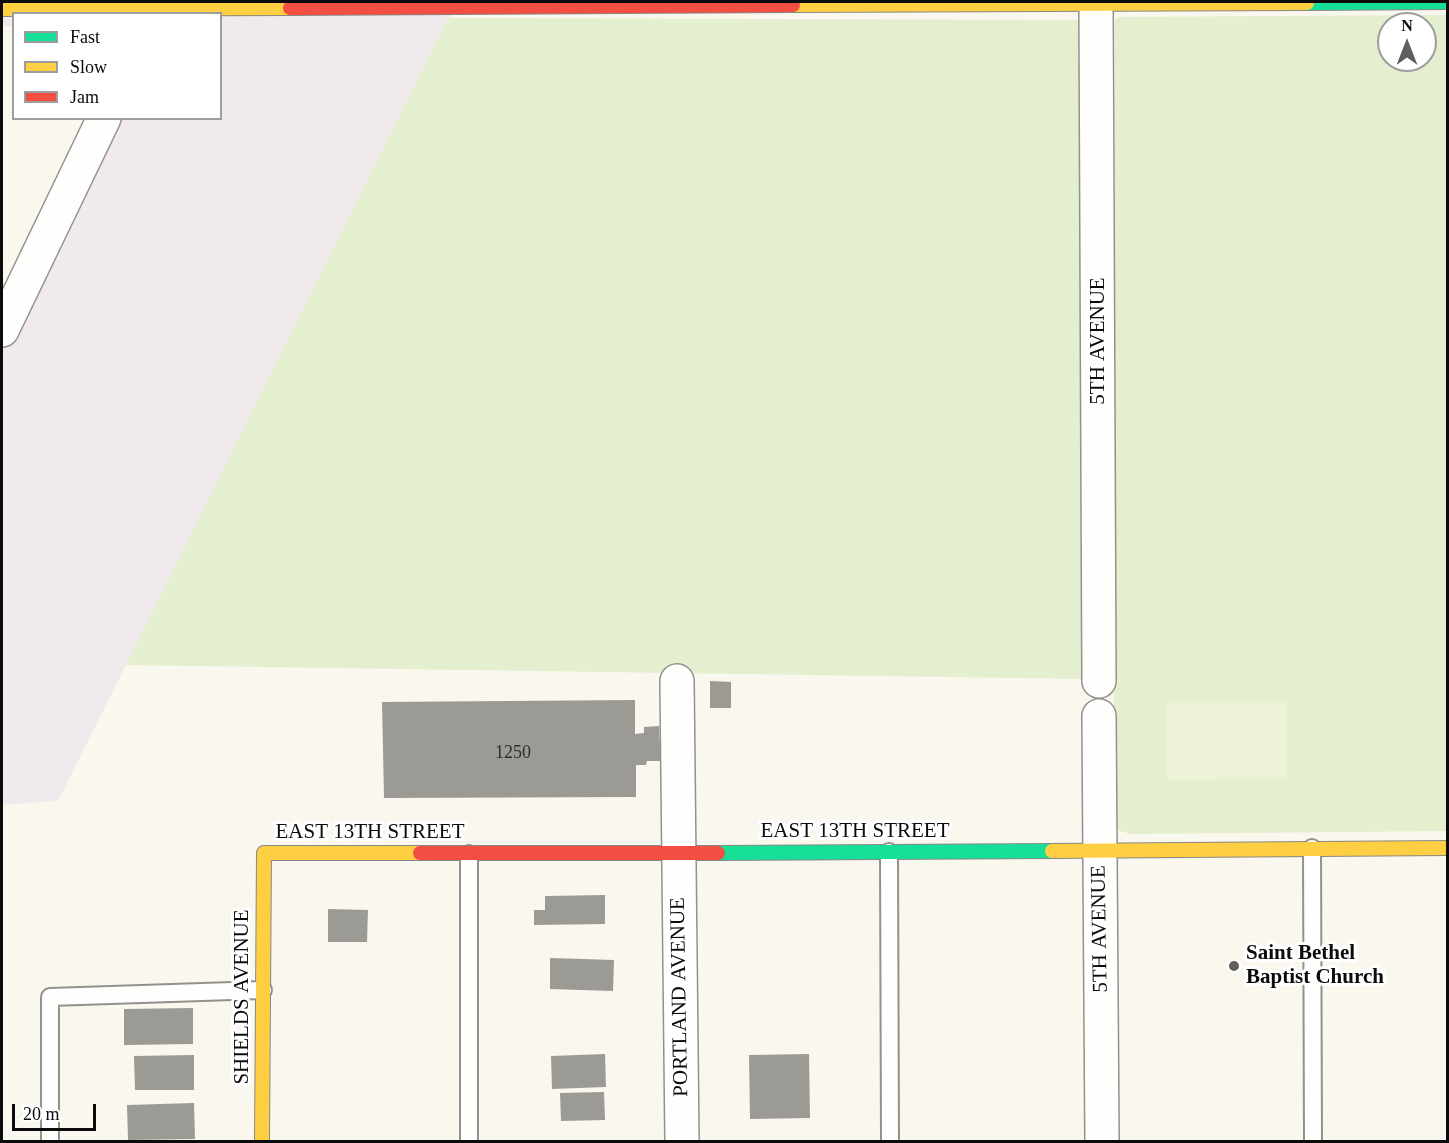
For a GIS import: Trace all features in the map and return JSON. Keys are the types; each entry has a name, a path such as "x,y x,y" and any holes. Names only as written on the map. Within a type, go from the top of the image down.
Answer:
{"street":[{"name":"5TH AVENUE","path":"1096,2 1099,681"},
{"path":"2,9 156,11 678,3 1448,2"},
{"path":"2,330 103,120"},
{"name":"PORTLAND AVENUE","path":"677,681 682,1142"},
{"name":"5TH AVENUE","path":"1099,716 1102,1142"},
{"name":"EAST 13TH STREET","path":"264,853 469,854 1448,848"},
{"name":"SHIELDS AVENUE","path":"262,1142 264,853"}],"lane":[{"path":"1312,848 1313,1142"},
{"path":"889,852 891,1142"},
{"path":"469,854 469,1142"},
{"path":"50,1142 50,997 263,990"}],"shaded area":[{"path":"2,2 457,2 58,801 2,805 2,291 88,120 222,120 222,12 12,12 12,26 2,26"}],"green space":[{"path":"1377,15 1377,72 1437,72 1437,15 1447,15 1447,831 1131,834 1120,831 1116,827 1113,648 1115,20 1118,17"},
{"path":"448,18 1080,20 1084,679 126,665"},
{"path":"1167,703 1287,703 1287,779 1167,780"}],"building":[{"path":"710,681 731,682 731,708 710,708"},
{"path":"635,700 635,734 644,733 644,727 659,726 660,747 660,761 647,761 646,765 636,765 636,797 384,798 382,702"},
{"path":"605,895 605,924 534,925 534,910 545,910 545,896"},
{"path":"328,909 368,910 367,942 328,942"},
{"path":"550,958 614,960 613,991 550,989"},
{"path":"193,1008 193,1044 124,1045 124,1009"},
{"path":"605,1054 606,1087 552,1089 551,1056"},
{"path":"809,1054 810,1118 750,1119 749,1055"},
{"path":"194,1055 194,1090 135,1090 134,1056"},
{"path":"604,1092 605,1120 561,1121 560,1093"},
{"path":"194,1103 195,1139 128,1140 127,1105"}],"traffic: fast":[{"path":"1307,3 1448,2"},
{"path":"718,853 1052,851"}],"traffic: slow":[{"path":"793,5 1307,3"},
{"path":"2,9 290,8"},
{"path":"1052,851 1448,848"},
{"path":"262,1142 264,853 420,853"}],"traffic: jam":[{"path":"290,8 793,5"},
{"path":"420,853 718,853"}],"place":[{"name":"Saint Bethel Baptist Church","path":"1234,966"}]}
